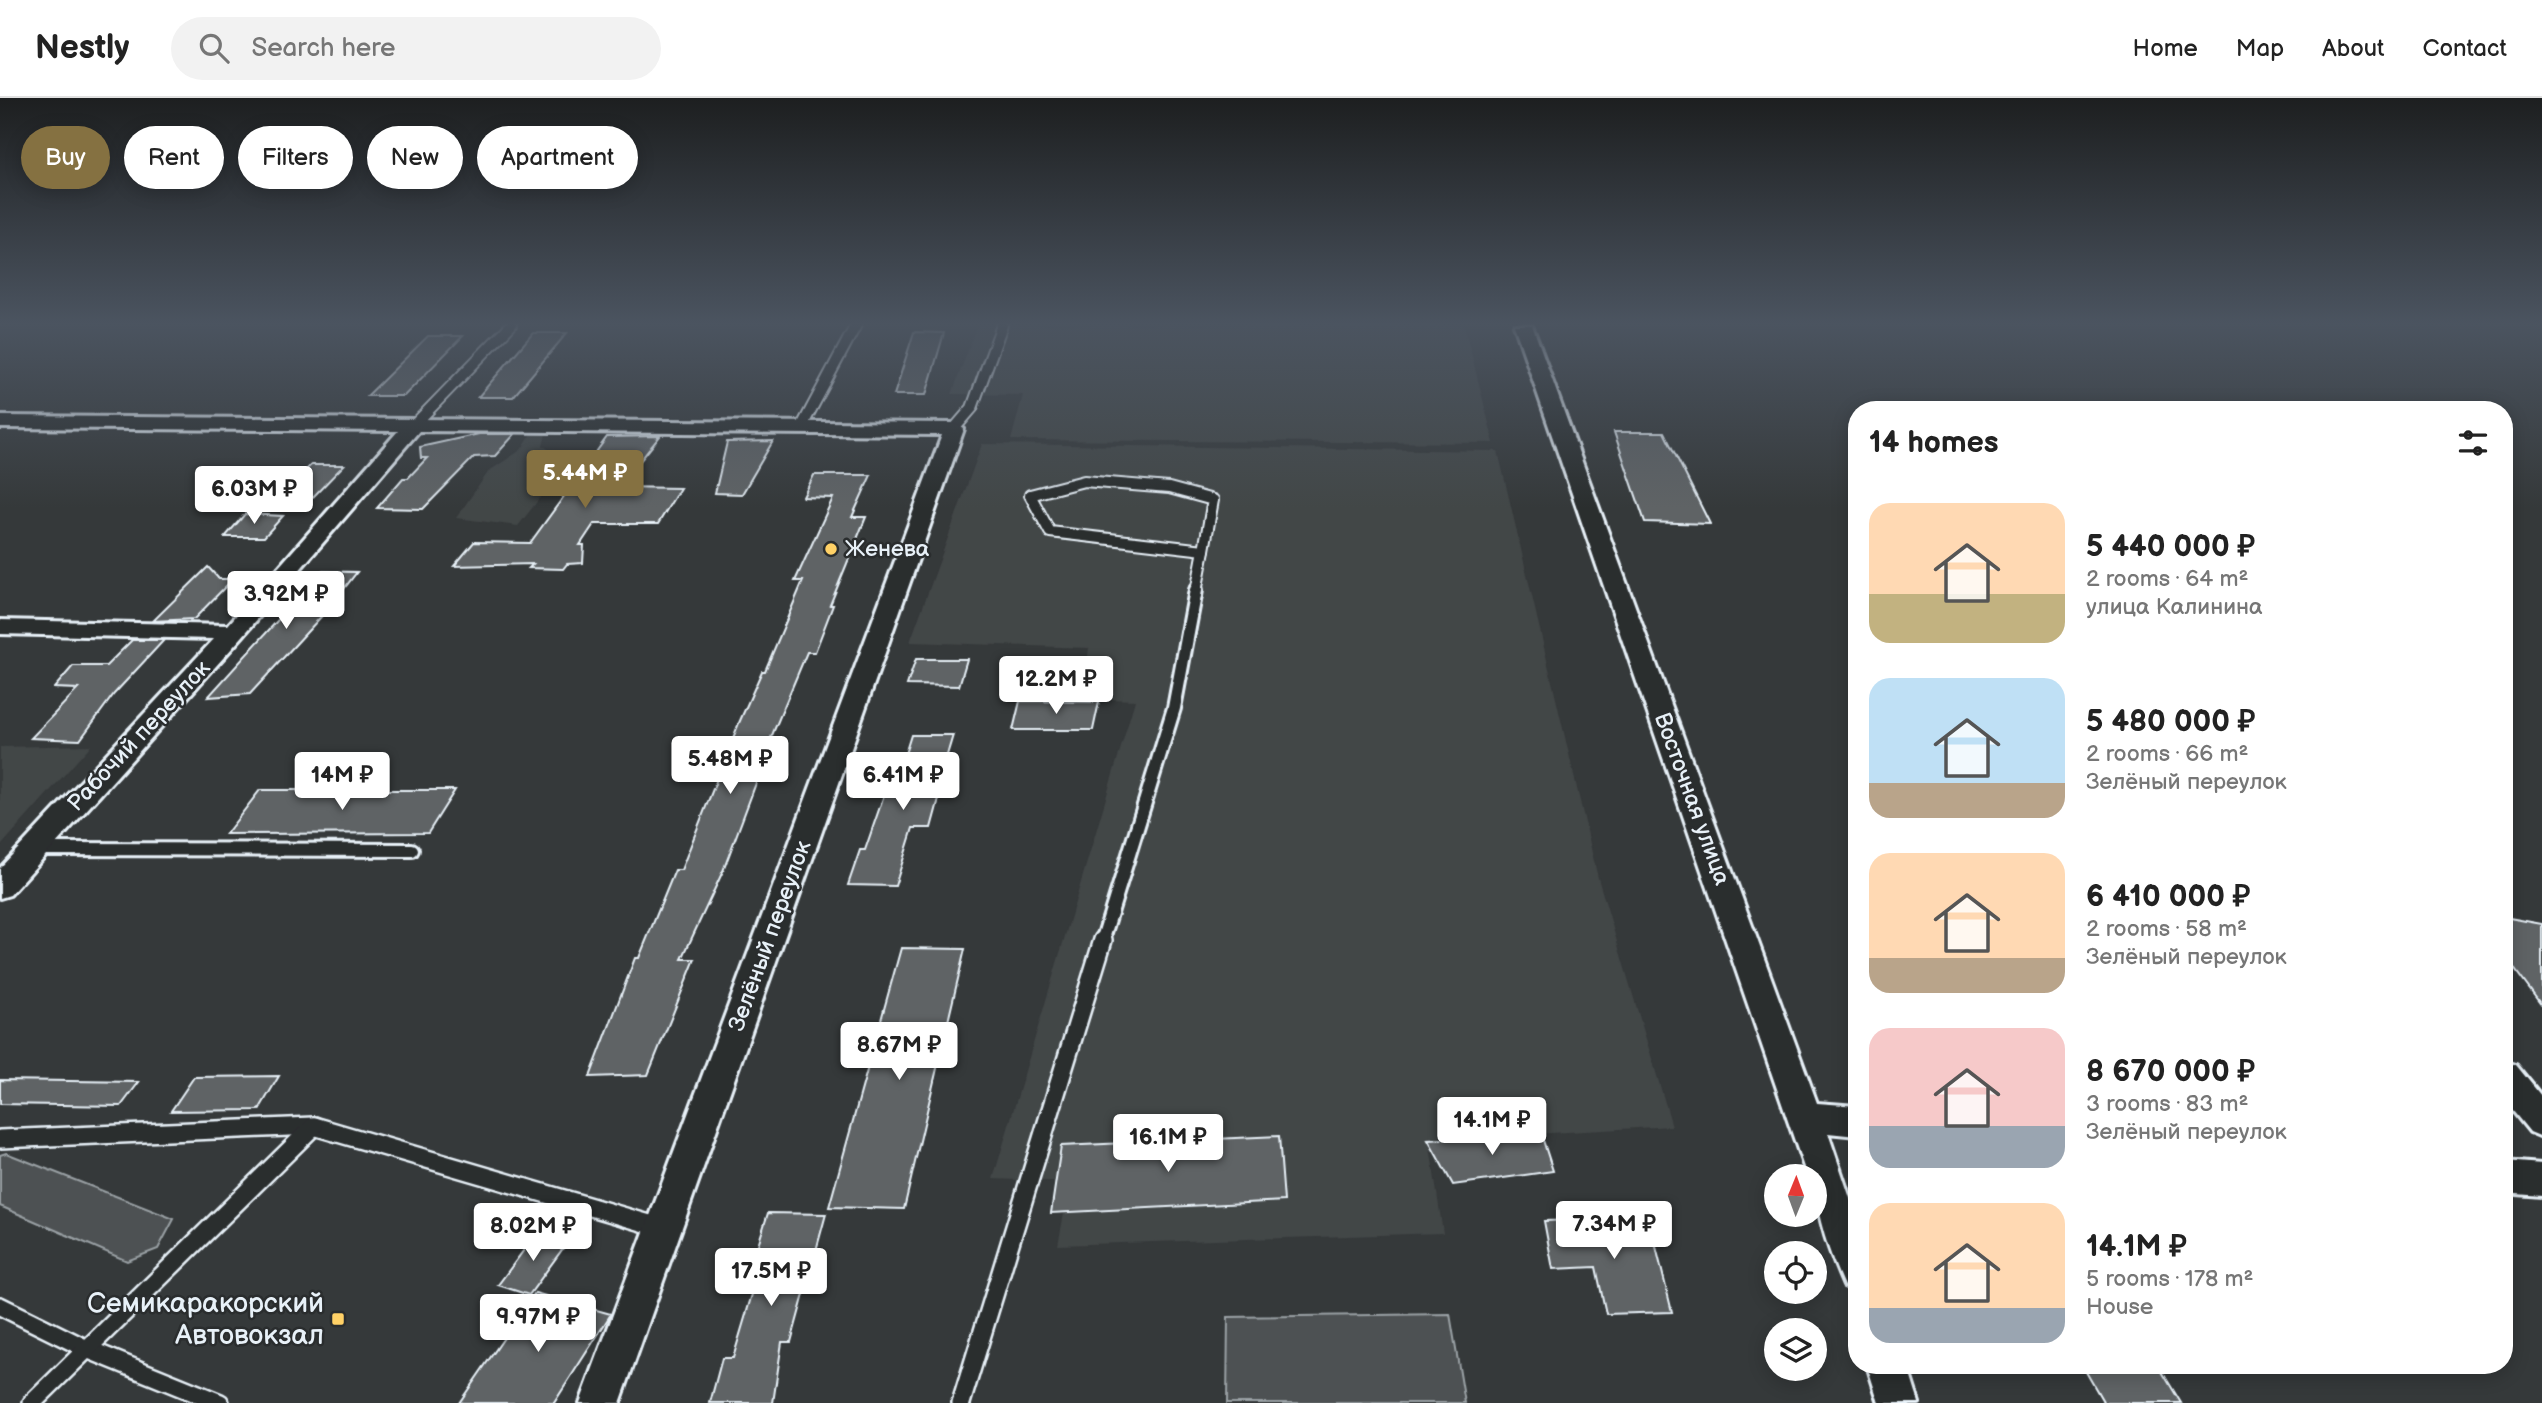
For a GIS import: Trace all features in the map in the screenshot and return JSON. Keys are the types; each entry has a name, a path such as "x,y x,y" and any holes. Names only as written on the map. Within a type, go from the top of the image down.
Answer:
{"street":[{"name":"Восточная улица","path":"1545,386 1805,1117 1848,1247"},
{"path":"0,422 954,429"},
{"name":"Рабочий переулок","path":"0,887 234,632 414,425"},
{"name":"Зелёный переулок","path":"600,1403 954,429"},
{"path":"0,627 234,632"},
{"path":"2513,1086 2542,1122"},
{"path":"1805,1117 1848,1121"},
{"path":"2513,1178 2542,1180"},
{"path":"1889,1374 1899,1403"}],"lane":[{"path":"414,425 452,386"},
{"path":"801,428 823,386"},
{"path":"954,429 972,408 980,386"},
{"path":"961,1403 1174,708 1204,550 1213,500 1169,488 1084,481 1030,495 1050,533 1204,550"},
{"path":"36,849 412,850"},
{"path":"0,1139 314,1126 663,1228"},
{"path":"32,1403 314,1126"},
{"path":"0,1306 87,1349 220,1403"}],"shaded area":[{"path":"955,386 1479,386 1494,443 1011,440 1023,395 952,394"},
{"path":"547,431 543,446 569,461 518,526 456,518 489,471 521,450 531,434"},
{"path":"982,444 1498,451 1598,878 1672,1126 1429,1140 1443,1233 1058,1245 1070,1182 993,1179 1135,700 1082,698 1089,648 910,642"},
{"path":"91,745 0,847 0,747"},
{"path":"6,1153 174,1219 158,1249 127,1261 0,1206 0,1155"},
{"path":"1450,1314 1465,1403 1227,1403 1228,1317"}],"building":[{"path":"377,386 414,386 404,396 367,396"},
{"path":"488,386 522,386 513,397 478,397"},
{"path":"897,386 929,386 926,395 894,395"},
{"path":"1614,432 1664,432 1710,524 1645,522"},
{"path":"479,434 515,434 495,456 474,457 423,509 377,508 403,478 408,478 427,458 421,458 420,447"},
{"path":"660,436 619,487 680,488 658,524 594,524 580,545 584,545 583,563 567,564 563,569 529,568 533,564 454,566 474,542 530,543 607,437"},
{"path":"773,441 742,494 715,493 727,442"},
{"path":"311,465 344,465 313,497 278,497"},
{"path":"814,475 871,475 852,517 866,517 830,605 833,605 815,652 807,652 762,759 765,759 723,871 682,959 695,959 648,1075 590,1077 635,958 639,958 675,870 681,870 739,723 762,671 765,671 803,581 795,581 833,498 803,497"},
{"path":"245,514 283,516 264,537 225,537"},
{"path":"208,567 219,579 233,579 194,619 153,621"},
{"path":"309,571 357,572 329,608 250,694 208,697 287,610 279,610"},
{"path":"132,640 164,640 114,694 80,740 31,738 78,689 54,688 73,666 106,666"},
{"path":"916,659 967,659 959,686 907,685"},
{"path":"1020,701 1099,702 1093,730 1013,730"},
{"path":"911,735 953,735 935,795 940,795 931,828 913,828 895,886 848,885 860,850 865,850 884,795 892,795"},
{"path":"260,790 455,790 428,833 226,834"},
{"path":"2513,919 2542,924 2542,1006 2513,967"},
{"path":"901,948 965,949 904,1209 829,1207"},
{"path":"279,1076 259,1110 171,1111 194,1077"},
{"path":"0,1080 139,1082 121,1106 0,1104"},
{"path":"1541,1134 1553,1171 1453,1185 1428,1140"},
{"path":"1279,1136 1284,1201 1051,1213 1061,1146"},
{"path":"768,1213 826,1214 791,1342 782,1342 773,1403 710,1403 722,1358 733,1358 761,1264 752,1264"},
{"path":"1649,1218 1672,1312 1606,1314 1596,1267 1553,1269 1544,1221"},
{"path":"538,1231 569,1240 529,1295 498,1285"},
{"path":"535,1293 611,1314 554,1403 459,1403"},
{"path":"2087,1374 2163,1374 2181,1403 2104,1403"}],"place":[{"name":"Женева","path":"831,549"},
{"name":"Семикаракорский Автовокзал","path":"338,1319"}]}
